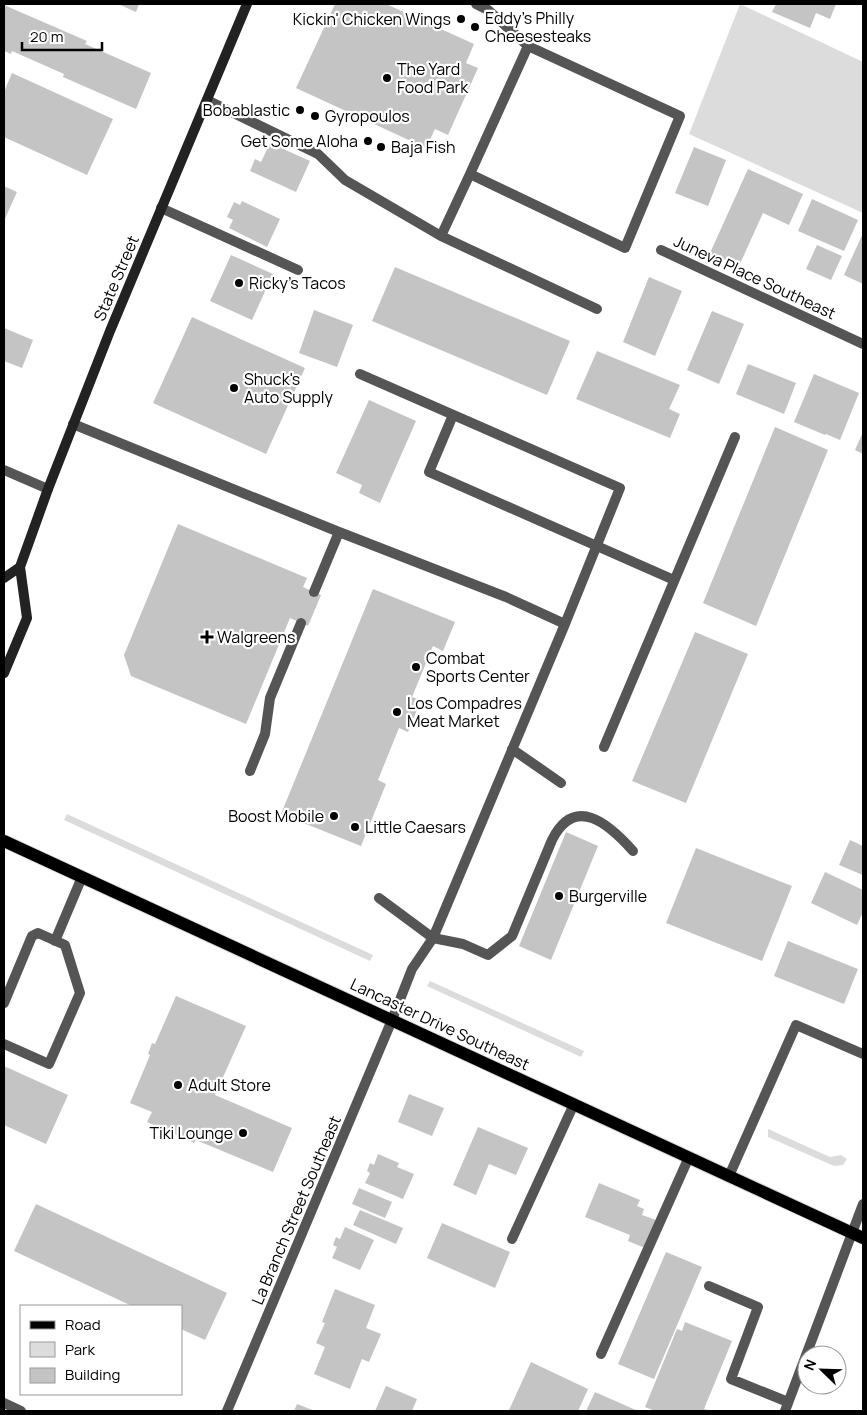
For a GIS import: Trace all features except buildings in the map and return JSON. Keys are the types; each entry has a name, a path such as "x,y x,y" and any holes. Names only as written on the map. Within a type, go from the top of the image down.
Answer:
{"main road":[{"name":"State Street","path":"4,673 27,618 20,566 110,331 247,4"},
{"path":"4,578 20,566"},
{"name":"Lancaster Drive Southeast","path":"4,841 857,1235"}],"street":[{"path":"470,174 625,248 680,116 528,46 488,10 476,4"},
{"path":"441,236 528,46"},
{"path":"207,100 318,154 345,180 441,236 597,309"},
{"path":"161,208 298,270"},
{"name":"Juneva Place Southeast","path":"661,250 863,344"},
{"path":"360,374 453,415 429,472 674,580"},
{"name":"La Branch Street Southeast","path":"227,1411 412,969 433,938 620,488 453,415"},
{"path":"73,424 339,532 506,597 564,624"},
{"path":"604,747 735,437"},
{"path":"4,470 48,489"},
{"path":"314,592 339,532"},
{"path":"250,772 265,734 270,698 301,623"},
{"path":"512,750 560,782"},
{"path":"379,898 433,938 463,944 488,955 512,936 552,840 559,828 570,818 581,816 594,819 608,826 633,851"},
{"path":"55,941 82,877"},
{"path":"4,1003 32,936 38,933 64,945 80,994 49,1064 4,1044"},
{"path":"729,1176 796,1024 863,1054"},
{"path":"512,1239 574,1104"},
{"path":"601,1354 689,1157"},
{"path":"709,1286 758,1307 731,1380 786,1407 857,1235 863,1204"},
{"path":"4,1403 21,1411"}],"green space":[{"path":"740,4 863,62 863,213 689,134"},
{"path":"67,814 373,955 370,961 64,820"},
{"path":"430,981 584,1051 581,1057 427,986"},
{"path":"768,1129 830,1157 841,1155 847,1159 843,1165 834,1166 768,1137"}],"place":[{"name":"Kickin' Chicken Wings","path":"461,19"},
{"name":"Eddy's Philly Cheesesteaks","path":"475,27"},
{"name":"The Yard Food Park","path":"387,78"},
{"name":"Bobablastic","path":"300,110"},
{"name":"Gyropoulos","path":"315,116"},
{"name":"Get Some Aloha","path":"368,141"},
{"name":"Baja Fish","path":"381,147"},
{"name":"Ricky's Tacos","path":"239,283"},
{"name":"Shuck's Auto Supply","path":"234,388"},
{"name":"Walgreens","path":"207,637"},
{"name":"Combat Sports Center","path":"416,667"},
{"name":"Los Compadres Meat Market","path":"397,712"},
{"name":"Boost Mobile","path":"334,816"},
{"name":"Little Caesars","path":"355,827"},
{"name":"Burgerville","path":"559,896"},
{"name":"Adult Store","path":"178,1085"},
{"name":"Tiki Lounge","path":"243,1133"}]}
